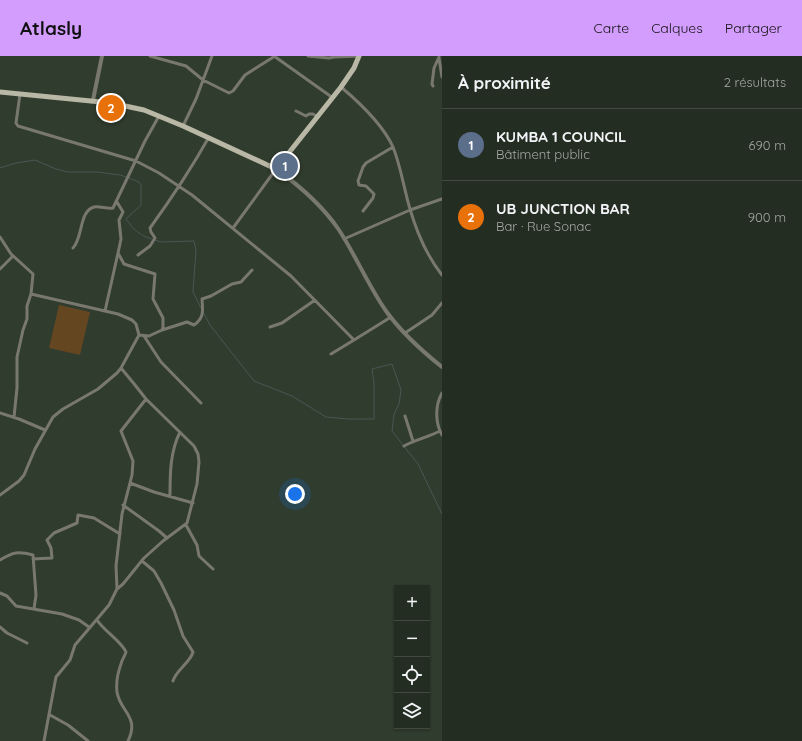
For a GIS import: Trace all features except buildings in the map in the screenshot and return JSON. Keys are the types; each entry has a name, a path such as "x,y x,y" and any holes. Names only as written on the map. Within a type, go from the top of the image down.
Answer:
{"main road":[{"path":"0,92 93,100 127,105 159,116 209,137 276,169 333,98 354,68 359,56"}],"street":[{"path":"93,100 102,56"},
{"path":"150,56 186,66 203,80 231,92 245,75 275,56 333,98"},
{"path":"183,126 196,99 212,56"},
{"path":"308,56 329,58 359,56"},
{"path":"439,57 442,77"},
{"path":"433,86 434,68 439,57"},
{"path":"341,87 376,121 392,147 410,210 424,246 442,275"},
{"path":"20,93 16,123 18,126 136,161 159,173 233,228 291,276 354,340"},
{"path":"296,111 306,116 313,114 318,117"},
{"path":"73,248 78,242 84,218 88,210 99,207 112,209 117,202 127,177 159,116"},
{"path":"138,255 153,242 155,238 150,228 170,202 178,186 196,161 209,137"},
{"path":"363,212 374,198 374,194 366,186 359,185 358,181 363,167 366,163 392,147"},
{"path":"233,228 276,169 319,204 344,238 370,287 391,317 405,334 442,367"},
{"path":"344,238 410,210 442,199"},
{"path":"105,311 121,239 119,220 124,212 117,202"},
{"path":"0,237 13,256 33,274 31,294 27,306 27,319 23,330 18,356 14,417"},
{"path":"118,253 124,264 155,274 153,299 163,318 162,330"},
{"path":"0,269 13,256"},
{"path":"139,335 152,335 162,330 187,322 194,325 199,322 203,314 202,300 232,284 241,282 252,270"},
{"path":"0,495 19,481 24,475 45,430 53,417 58,412 98,389 121,368 139,335 138,327 132,320 118,314 31,294"},
{"path":"270,327 282,323 315,300"},
{"path":"405,334 432,315 442,303"},
{"path":"331,354 391,317"},
{"path":"144,336 161,362 201,402"},
{"path":"44,741 50,715 52,691 56,677 70,660 75,645 109,605 117,589 123,584 142,560 186,524 197,484 198,454 194,446 146,399 136,384 121,368"},
{"path":"442,393 436,410 442,435"},
{"path":"117,589 116,566 124,505 132,475 133,459 121,431 146,399"},
{"path":"0,413 14,417 45,430"},
{"path":"405,416 413,441"},
{"path":"404,446 440,431"},
{"path":"170,496 171,458 180,432"},
{"path":"130,483 154,492 193,503"},
{"path":"124,505 160,531 167,538"},
{"path":"33,559 52,558 51,548 47,540 54,533 77,523 78,515 94,518 120,534"},
{"path":"186,524 197,545 199,556 213,568"},
{"path":"0,560 10,554 20,552 33,555 36,595 34,609"},
{"path":"142,560 152,568 158,577 174,610 183,636 193,652 192,656 176,675 173,681"},
{"path":"0,594 7,596 16,606 52,611 67,615 79,620 89,627"},
{"path":"96,620 126,652 121,665 117,687 119,696 131,719 128,741"},
{"path":"0,627 7,633 27,643"},
{"path":"50,715 68,725 88,741"}],"shaded area":[{"path":"59,305 90,312 80,355 49,348"}],"waterway":[{"path":"0,168 16,163 35,160 56,169 68,172 97,172 126,177"},
{"path":"129,178 139,182 141,185 141,205 126,219 137,232 152,239"},
{"path":"155,240 161,242 194,241 196,250 193,292 201,308"},
{"path":"203,312 210,325 254,381 292,396 326,417 374,419 374,383 372,369 392,364 401,390 399,404 394,414 392,431 418,464 442,514"}],"place":[{"name":"UB JUNCTION BAR","path":"111,108"},
{"name":"KUMBA 1 COUNCIL","path":"285,166"}]}
